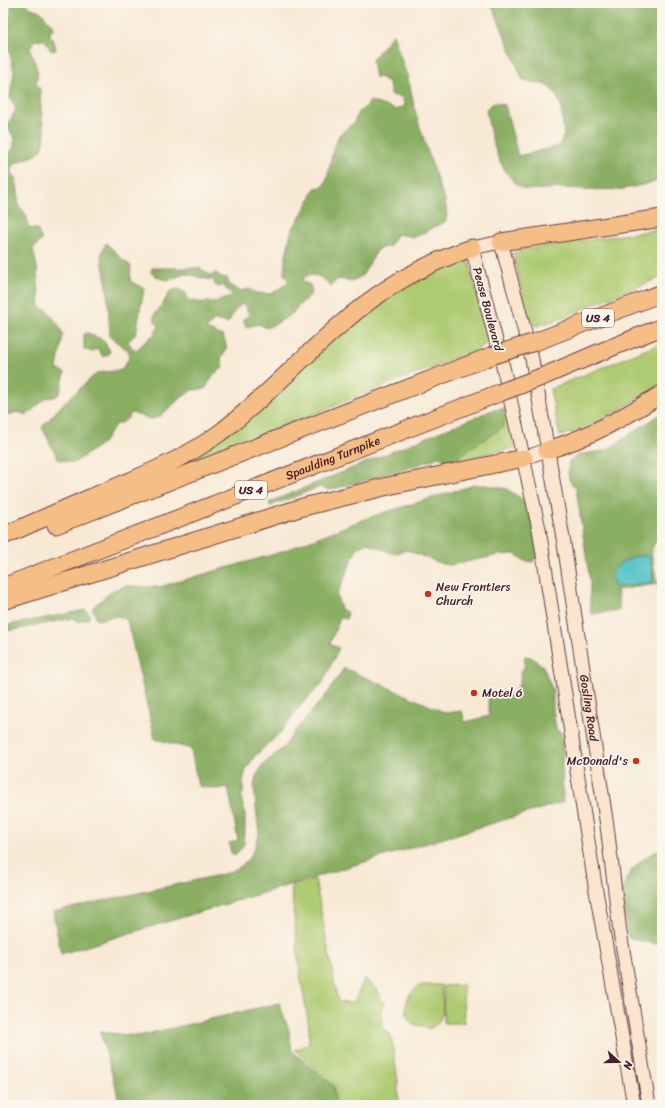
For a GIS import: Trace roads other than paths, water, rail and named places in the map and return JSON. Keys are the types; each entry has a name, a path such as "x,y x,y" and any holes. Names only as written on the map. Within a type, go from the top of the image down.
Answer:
{"highway":[{"path":"501,242 662,218"},
{"path":"3,536 146,475 199,447 245,412 339,325 375,297 418,270 455,253 472,248"},
{"name":"US 4","path":"3,545 491,356 535,342 662,294"},
{"name":"Spaulding Turnpike","path":"3,587 544,376 662,327"},
{"path":"547,450 567,444 602,429 662,394"},
{"path":"3,601 303,507 388,486 524,458"}],"main road":[{"path":"472,248 501,242"},
{"name":"Gosling Road","path":"501,242 532,359 564,544 607,826 620,932 649,1105"},
{"name":"Pease Boulevard","path":"472,248 504,371"},
{"name":"Gosling Road","path":"504,371 545,561 588,842 634,1105"},
{"path":"524,458 547,450"}],"water":[{"path":"636,556 649,556 653,582 614,587 612,572 621,563"}],"place":[{"name":"New Frontiers Church","path":"428,594"},
{"name":"Motel 6","path":"474,693"},
{"name":"McDonald's","path":"636,761"}]}
